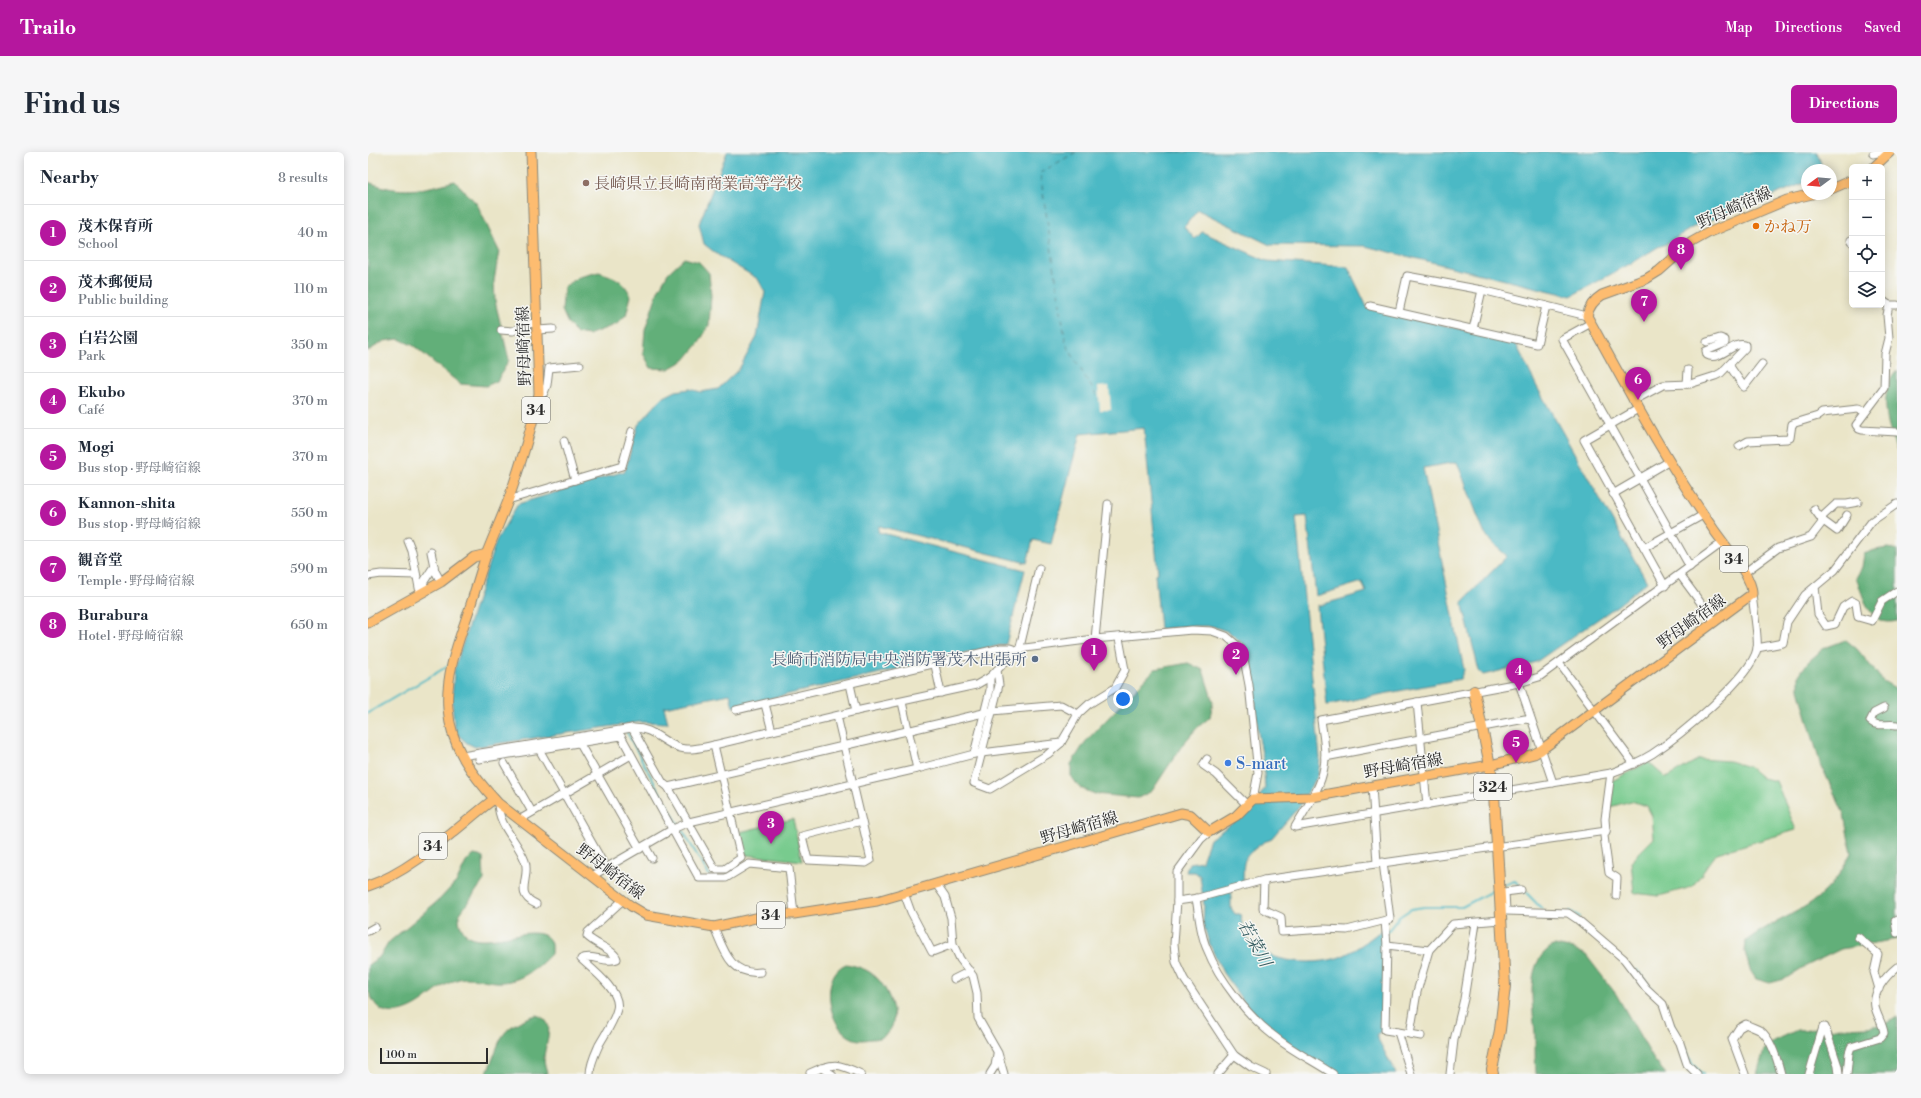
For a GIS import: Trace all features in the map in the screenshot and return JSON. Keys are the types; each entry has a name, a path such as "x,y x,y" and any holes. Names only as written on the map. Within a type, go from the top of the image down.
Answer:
{"highway":[{"name":"324","path":"1474,691 1490,765 1494,794 1500,890 1500,920 1505,986 1500,1030 1492,1070 1493,1074"}],"main road":[{"name":"野母崎宿線","path":"531,152 539,394 534,420 508,500 487,554 450,672 448,710 455,740 473,775 496,801 623,900 646,915 714,927 766,916 794,914 877,901 1181,813 1191,815 1209,832"},
{"path":"1877,164 1890,152"},
{"path":"1837,186 1849,181"},
{"name":"野母崎宿線","path":"1589,319 1588,310 1596,299 1602,295 1646,279 1659,271 1692,242 1708,233 1787,200 1801,197"},
{"name":"34","path":"1589,319 1668,462 1722,543 1744,573 1752,587 1752,594"},
{"path":"368,623 441,582 474,558 487,554"},
{"name":"野母崎宿線","path":"1250,802 1307,797 1490,765 1534,754 1752,594"},
{"name":"34","path":"368,886 388,878 405,868 496,801"},
{"path":"1209,832 1236,816 1250,802"}],"street":[{"path":"1873,154 1881,152"},
{"path":"1400,312 1407,276 1482,290 1546,306 1589,319"},
{"path":"1473,329 1482,290"},
{"path":"1885,302 1889,305 1897,306"},
{"path":"1889,305 1887,315 1889,338 1885,354 1884,388 1857,422 1859,429 1897,432"},
{"path":"1370,306 1536,344 1546,306"},
{"path":"1589,319 1562,339 1690,567"},
{"path":"501,330 513,331 526,324 553,329"},
{"path":"1665,586 1584,440 1610,425 1663,385 1688,384 1715,376 1745,348 1745,345 1741,344 1722,354 1710,357 1707,355 1706,350 1725,343 1725,340 1720,338 1707,342"},
{"path":"1728,365 1744,387 1762,364"},
{"path":"539,394 544,393 547,385 549,368 580,365"},
{"path":"1688,370 1688,384"},
{"path":"1739,446 1748,441 1790,438 1792,424 1818,416 1822,413 1858,408 1866,410"},
{"path":"508,500 622,466 632,431"},
{"path":"564,441 575,480"},
{"path":"1613,494 1668,462"},
{"path":"1744,573 1778,548 1809,539 1822,520 1823,516 1836,504 1858,502"},
{"path":"1095,639 1108,504"},
{"path":"1757,648 1783,643 1790,617 1805,595 1835,570 1872,521 1897,504"},
{"path":"1814,509 1822,520 1837,531 1847,515"},
{"path":"1644,548 1703,515"},
{"path":"408,541 416,575 423,592"},
{"path":"1722,543 1559,664 1539,677 1519,684 1321,720 1325,757 1324,768 1307,797 1296,826 1494,794 1611,773 1634,764 1653,753 1678,734 1724,694 1754,658 1757,648 1752,594"},
{"path":"431,552 434,566 441,582"},
{"path":"423,592 423,582 434,566"},
{"path":"1019,651 1039,568"},
{"path":"368,576 416,575"},
{"path":"1680,575 1715,622"},
{"path":"1815,587 1818,614 1826,626 1835,624 1843,607 1852,601 1856,603 1858,617 1872,621 1882,601 1897,591"},
{"path":"462,756 604,731 632,728 643,728 680,748 694,748 714,745 856,711 976,685 990,678 1013,654 1038,646 1179,631 1212,631 1226,636 1239,647 1245,662 1249,685 1258,773 1250,802 1203,765 1207,759"},
{"path":"997,670 999,685 988,712 978,753 974,783 990,789 1048,754 1061,743 1078,714 1089,704 1110,691 1122,678 1125,670 1125,664 1119,638"},
{"path":"736,710 1001,648 1010,648 1019,651"},
{"path":"936,664 941,693"},
{"path":"1559,664 1634,764"},
{"path":"988,712 990,678"},
{"path":"850,684 856,711"},
{"path":"1519,684 1553,783"},
{"path":"902,702 917,769"},
{"path":"1417,702 1422,738 1427,805"},
{"path":"765,704 772,731"},
{"path":"668,787 908,732 988,712 1061,705 1078,714"},
{"path":"1884,708 1874,713 1870,721 1874,724 1883,726 1897,725"},
{"path":"837,716 854,784 871,860 866,863 808,860 802,836 862,821"},
{"path":"1325,757 1481,726 1525,719 1531,720"},
{"path":"632,728 715,869 725,869 741,858 714,745"},
{"path":"479,759 580,744 621,736 675,828 699,878 726,878 749,864 790,864 794,914"},
{"path":"592,876 675,828 688,823 917,769 978,753 1061,743"},
{"path":"580,744 642,848 652,858"},
{"path":"540,750 606,868"},
{"path":"519,820 564,792 631,755"},
{"path":"504,763 532,812"},
{"path":"1611,773 1606,813 1606,831 1604,836 1609,873 1617,878 1616,896"},
{"path":"1264,880 1263,909 1281,917 1282,932 1324,929 1347,930 1385,924 1390,919 1380,863 1372,786"},
{"path":"496,801 500,821 519,849 526,864 525,895 530,901 536,904"},
{"path":"1177,901 1197,898 1264,880 1606,831"},
{"path":"1209,832 1201,839 1177,872 1177,901 1174,944 1178,966 1211,1022 1234,1055 1251,1067 1266,1074"},
{"path":"936,884 946,897 951,918 953,944 960,959 970,971 977,993 978,1018 998,1053 1004,1074"},
{"path":"1521,890 1500,890 1506,911 1568,913 1624,959 1646,988 1663,1004 1671,1028 1680,1043 1688,1064 1697,1074"},
{"path":"904,893 911,912 932,952 953,944"},
{"path":"1197,898 1206,949 1224,980 1242,1005 1254,1019 1274,1037 1334,1074"},
{"path":"590,1074 591,1063 596,1051 618,1008 617,1000 608,986 580,959 590,957 600,960 617,959 612,952 592,941 587,936 588,932 623,900"},
{"path":"1410,1034 1417,992 1429,950 1453,924 1500,920"},
{"path":"1897,920 1895,921 1897,933"},
{"path":"1450,1074 1454,1040 1464,999 1476,923"},
{"path":"1385,924 1387,942 1385,1030 1421,1036"},
{"path":"368,931 375,926"},
{"path":"714,927 731,963 755,973 761,972"},
{"path":"1858,937 1878,954 1874,972 1879,989"},
{"path":"1387,942 1429,950"},
{"path":"1847,1074 1851,1048 1880,1038 1884,1033 1875,1008 1875,998 1885,978 1897,967"},
{"path":"954,979 970,971"},
{"path":"1744,1074 1732,1039 1739,1028 1746,1024 1761,1031 1774,1052 1781,1074"},
{"path":"1810,1074 1823,1027 1825,1027 1839,1074"},
{"path":"1398,1032 1411,1074"},
{"path":"990,1074 995,1066 995,1057 998,1053"},
{"path":"1218,1074 1234,1055"},
{"path":"810,1073 835,1064 861,1074"},
{"path":"821,1068 832,1074"}],"green space":[{"path":"455,181 477,204 499,251 494,281 495,301 509,360 497,381 486,386 460,384 414,346 399,339 384,341 368,351 368,182 391,189 412,190"},
{"path":"684,258 699,262 709,273 711,296 709,325 699,343 685,360 669,369 651,368 643,353 645,330 658,291 668,273"},
{"path":"599,272 619,280 625,286 631,296 626,315 617,324 588,335 577,333 568,324 562,310 564,287 579,277"},
{"path":"1897,371 1897,451 1890,432 1886,410 1886,399 1887,389 1891,379"},
{"path":"1888,548 1897,550 1897,621 1888,622 1880,620 1869,609 1856,578 1862,567 1864,554 1875,550"},
{"path":"1846,640 1857,649 1883,681 1897,689 1897,939 1841,949 1802,968 1785,979 1770,983 1756,979 1750,970 1745,952 1746,941 1767,927 1801,909 1822,894 1837,878 1851,853 1844,814 1820,763 1799,689 1799,675 1808,662 1824,648"},
{"path":"1188,663 1203,670 1213,702 1210,717 1197,728 1183,744 1152,791 1138,798 1095,794 1080,788 1071,776 1071,764 1086,741 1155,669"},
{"path":"1699,759 1729,761 1749,767 1762,778 1776,781 1796,830 1717,853 1692,887 1659,896 1634,893 1631,861 1654,838 1652,816 1647,806 1631,801 1610,807 1612,781 1648,762 1666,778"},
{"path":"793,819 802,861 746,855 740,832"},
{"path":"474,855 483,858 484,880 459,915 460,926 467,936 478,939 491,939 519,934 533,933 543,935 550,941 551,954 533,970 512,981 496,982 473,978 459,979 444,986 417,1005 403,1011 383,1011 377,1007 368,990 368,965 381,955 389,942 440,899 457,881 466,862"},
{"path":"1555,945 1574,949 1586,955 1616,994 1654,1060 1666,1074 1536,1074 1532,985 1534,972 1538,961 1545,952"},
{"path":"846,964 870,972 882,983 890,998 894,1015 893,1023 890,1030 882,1037 863,1040 854,1039 844,1032 837,1024 832,1013 830,990 832,979 838,970"},
{"path":"536,1015 543,1018 547,1022 549,1032 544,1058 547,1074 486,1074 498,1044 507,1031 513,1025"},
{"path":"1897,1017 1897,1074 1757,1074 1764,1050 1772,1042 1797,1030 1867,1027 1886,1024"}],"water":[{"path":"727,152 1817,152 1821,164 1801,164 1801,184 1695,226 1666,244 1658,247 1571,296 1365,246 1270,245 1198,210 1184,227 1195,239 1202,232 1267,261 1348,267 1367,307 1515,342 1537,387 1647,582 1617,606 1536,662 1483,675 1479,671 1462,602 1507,556 1491,542 1483,530 1457,462 1423,468 1464,670 1460,679 1327,705 1317,606 1366,592 1362,582 1316,596 1307,516 1296,517 1320,758 1318,776 1298,808 1270,840 1263,843 1248,855 1244,862 1243,882 1231,885 1231,908 1235,914 1240,914 1244,932 1252,944 1274,957 1302,962 1316,962 1340,957 1368,941 1383,929 1383,1030 1376,1035 1396,1074 1335,1074 1271,1031 1251,1012 1223,973 1209,943 1203,923 1204,905 1200,876 1195,872 1186,872 1189,863 1202,861 1210,839 1251,810 1265,788 1252,668 1244,645 1229,632 1212,626 1186,626 1160,629 1155,574 1158,573 1144,428 1080,434 1051,544 1033,540 1027,563 879,526 878,532 1025,570 1006,644 733,707 730,694 664,707 668,723 640,722 475,747 467,743 457,734 454,725 452,702 454,670 496,541 518,504 625,471 638,425 662,398 676,391 690,389 701,392 718,389 739,369 757,337 765,292 758,279 718,255 704,244 699,224"}],"pier":[{"path":"1109,386 1111,410 1100,410 1098,387"}],"waterway":[{"path":"368,713 448,666"},
{"path":"622,723 678,824"},
{"path":"681,828 709,875"},
{"path":"1503,885 1515,881 1542,909"},
{"path":"1388,931 1399,917 1411,909 1424,907 1462,907 1496,889"},
{"path":"1570,911 1580,917"},
{"path":"1637,970 1652,989"},
{"path":"1673,1024 1678,1033"},
{"path":"1685,1047 1692,1064 1703,1074"}],"ferry route":[{"path":"1076,152 1040,173 1066,344 1099,400"}],"place":[{"name":"長崎県立長崎南商業高等学校","path":"586,183"},
{"name":"かね万","path":"1756,226"},
{"name":"Burabura","path":"1681,270"},
{"name":"観音堂","path":"1644,322"},
{"name":"Kannon-shita","path":"1638,400"},
{"name":"長崎市消防局中央消防署茂木出張所","path":"1035,659"},
{"name":"茂木保育所","path":"1094,671"},
{"name":"茂木郵便局","path":"1236,675"},
{"name":"Ekubo","path":"1519,691"},
{"name":"S-mart","path":"1228,763"},
{"name":"Mogi","path":"1516,763"},
{"name":"白岩公園","path":"771,844"}],"water label":[{"name":"若菜川","path":"1255,943"}]}
